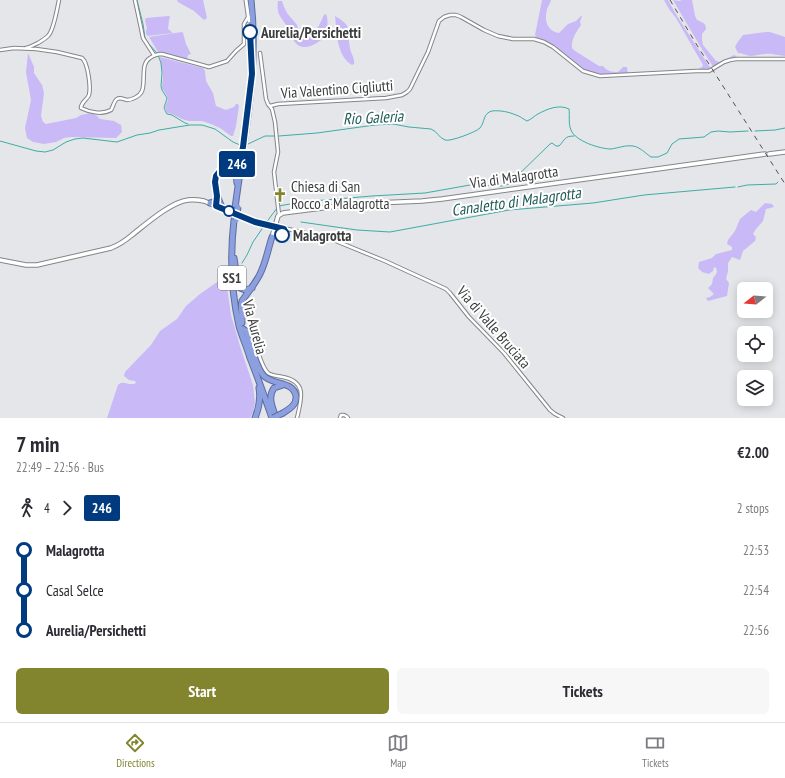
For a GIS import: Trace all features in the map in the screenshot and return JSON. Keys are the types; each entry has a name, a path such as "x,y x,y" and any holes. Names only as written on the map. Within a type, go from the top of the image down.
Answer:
{"highway":[{"name":"Via Aurelia","path":"246,134 252,69 252,0"},
{"name":"Via Aurelia","path":"252,0 256,26 254,86 236,207 232,249 232,277 235,303 242,336 274,418"},
{"path":"249,19 252,69"},
{"path":"223,209 217,201 215,178 218,172 237,164 244,149"},
{"path":"224,169 231,171 237,179 235,200 236,207"},
{"path":"210,203 217,201"},
{"name":"Via Aurelia","path":"235,220 234,258 236,293 242,326 274,418"},
{"path":"272,237 264,266 241,304 242,326 246,331 258,367 263,375 270,381 287,385 294,391 296,400 291,408 274,418 271,395 275,388 282,385 287,385"},
{"path":"234,258 239,287 245,290 252,287"},
{"path":"242,336 260,390 259,405 254,418"}],"main road":[{"name":"Via di Malagrotta","path":"279,215 283,213 353,204 442,200 785,152"},
{"path":"0,260 26,265 37,265 111,248 122,243 157,216 181,202 195,200 210,203"},
{"path":"223,209 255,222 275,226"},
{"path":"272,237 279,215"}],"street":[{"path":"24,49 37,44 47,38 50,34 59,0"},
{"path":"135,0 143,40 156,54 206,66 225,62 244,44 244,25 249,19"},
{"path":"246,0 249,19"},
{"name":"Via Valentino Cigliutti","path":"279,215 274,172 278,158 276,131 274,115 270,106 278,104 386,98 403,95 411,87 428,52 439,21 450,15 461,17 498,36 513,39 534,39 544,42 583,70 600,76 696,71 706,72 730,60 736,59 785,59"},
{"path":"244,25 249,19"},
{"path":"0,50 12,48 36,49 77,56 83,59 86,66 90,91 88,97 80,107 82,109 101,113 110,111 115,101 118,99 129,100 140,94 143,88 145,63 147,59 156,54"},
{"path":"260,53 266,99 270,106"},
{"name":"Via di Valle Bruciata","path":"275,226 332,239 444,288 450,293 469,317 504,353 550,410 554,414 563,418"},
{"path":"250,343 255,344 268,373 292,380 298,385 301,392 301,397 297,418"},
{"path":"340,418 343,415 346,415 348,418"}],"shaded area":[{"path":"177,0 203,0 207,18 204,20 194,11"},
{"path":"542,0 551,0 547,9 546,21 549,28 555,32 559,33 568,24 576,21 582,16 580,22 581,25 572,42 572,48 575,51 599,66 603,66 609,71 618,72 623,67 627,67 628,75 605,75 587,72 576,66 550,43 537,38 535,35"},
{"path":"664,0 668,0 711,69 705,71 696,70 703,65"},
{"path":"673,0 692,0 697,20 703,23 706,27 702,34 703,45 716,61 720,62 734,55 737,57 728,59 714,68"},
{"path":"278,1 282,1 287,13 297,25 304,38 308,38 315,32 326,14 328,22 326,36 319,42 310,46 302,47 298,45 293,39 280,15"},
{"path":"169,16 168,29 173,33 148,36 146,34 146,18"},
{"path":"335,16 347,27 350,48 354,60 354,64 352,65 347,61 340,49"},
{"path":"182,32 191,54 188,55 187,60 158,52 149,37"},
{"path":"766,32 785,37 785,56 768,54 750,56 738,53 735,47 743,35"},
{"path":"28,53 34,67 34,73 42,85 44,93 41,116 43,122 46,124 76,118 81,115 91,113 100,119 114,121 121,125 122,132 116,138 71,137 44,144 33,142 27,138 25,128 31,100 26,72"},
{"path":"160,57 203,68 205,71 206,81 213,93 216,106 226,110 238,104 236,126 233,136 211,124 202,121 189,121 166,112 165,106 168,100 162,88 163,75"},
{"path":"765,203 772,204 774,207 766,209 763,221 753,234 756,237 755,241 743,251 740,260 732,257 728,263 726,279 729,283 727,296 708,301 706,298 714,294 708,288 712,284 717,270 714,267 713,271 709,274 702,272 698,268 699,262 712,258 716,254 732,250 732,247 727,244 728,240 735,231 740,219 751,210 756,212"},
{"path":"227,275 231,315 253,385 255,403 250,418 107,418 118,385 120,383 136,383 135,381 129,380 124,376 125,372 151,345 160,331 177,319 186,306"}],"waterway":[{"path":"137,0 145,38 157,53"},
{"path":"158,55 162,73 161,86 167,98 164,106 167,114 172,115 188,124"},
{"name":"Rio Galeria","path":"279,136 393,124 431,129 443,139 452,140 478,130 482,126 484,118 489,112 492,111 510,113 527,121 545,110 561,107 569,109 570,127 573,134 577,138 588,144 606,149 633,146 651,157 658,157 667,153 672,144 679,139 704,137 711,132 718,131 748,131"},
{"name":"Rio Galeria","path":"0,141 45,152 53,150 66,142 75,139 83,138 117,142 137,135 159,130 190,125 202,125 215,129 233,142 240,145"},
{"name":"Rio Galeria","path":"755,131 785,128"},
{"name":"Rio Galeria","path":"248,144 265,136 275,136"},
{"path":"279,206 301,202 425,193 470,185 502,186 509,184 550,144 552,143 559,146 566,138 574,136"},
{"name":"Canaletto di Malagrotta","path":"738,187 747,185 776,184 778,182"},
{"name":"Canaletto di Malagrotta","path":"301,222 357,230 390,232 509,210 593,203 644,195 735,187"},
{"path":"266,223 277,208"},
{"path":"242,263 253,242 264,226"}],"railway":[{"path":"670,0 785,184"}],"bus line":[{"name":"246","path":"250,32 252,74 243,147 239,162 234,166 221,170 216,176 216,206 255,222 284,229 282,235"}],"place":[{"name":"Aurelia/Persichetti","path":"250,32"},
{"name":"Chiesa di San Rocco a Malagrotta","path":"280,195"},
{"name":"Malagrotta","path":"282,235"}]}
